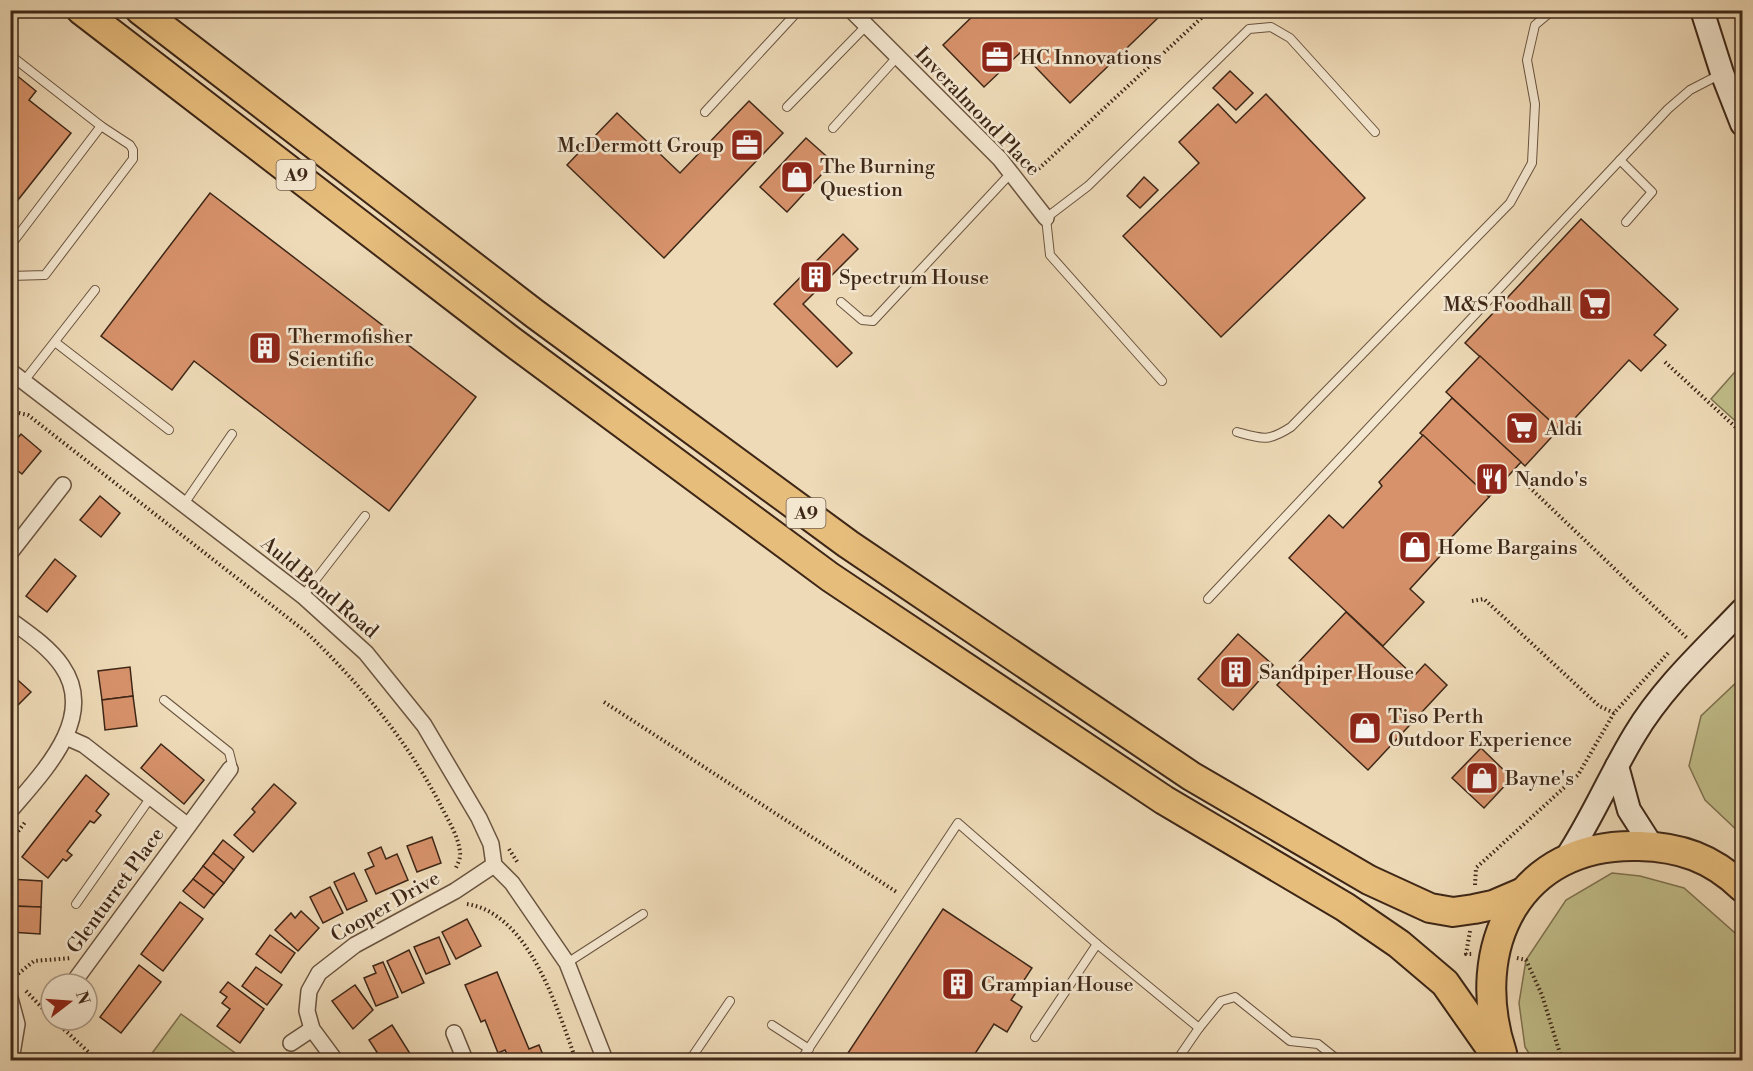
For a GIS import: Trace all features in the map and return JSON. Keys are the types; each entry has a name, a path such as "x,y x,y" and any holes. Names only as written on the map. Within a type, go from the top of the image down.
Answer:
{"highway":[{"name":"A9","path":"81,10 520,347 830,577 1164,800 1345,907 1399,944 1445,983 1499,1060"},
{"name":"A9","path":"141,10 535,314 848,544 1191,776 1369,880 1430,908 1453,912 1474,909 1493,905 1521,893"},
{"path":"1504,1060 1496,1033 1491,1002 1491,974 1506,921 1521,893 1566,858 1592,848 1616,845 1652,846 1709,860 1743,865"},
{"path":"1709,860 1743,887"}],"street":[{"name":"Inveralmond Place","path":"851,10 1011,173 1046,218"},
{"path":"1702,10 1722,73 1743,124"},
{"name":"Auld Bond Road","path":"10,371 303,596 366,653 424,725 479,818 491,844 494,865"},
{"path":"10,553 63,485"},
{"path":"1566,858 1586,828 1617,766 1661,696 1743,610"},
{"path":"10,620 53,654 66,671 73,706 66,737 10,811"},
{"name":"Glenturret Place","path":"66,737 84,744 188,826"},
{"path":"1617,766 1629,810 1652,846"},
{"name":"Glenturret Place","path":"81,972 230,770"},
{"path":"494,865 512,883 567,963 605,1060"},
{"name":"Cooper Drive","path":"335,1060 312,1029 307,1011 309,991 319,973 355,945 455,891 494,865"},
{"path":"10,998 17,1024 11,1060"},
{"path":"291,1042 312,1029"},
{"path":"454,1033 465,1060"}],"lane":[{"path":"705,112 799,10"},
{"path":"1237,432 1263,439 1276,436 1291,427 1510,204 1532,163 1535,104 1527,60 1535,25 1553,10"},
{"path":"787,107 866,26"},
{"path":"1162,381 1050,255 1046,218 1088,186 1250,29 1271,27 1290,38 1375,132"},
{"path":"10,56 101,126 130,145 133,150 133,159 45,276 10,276"},
{"path":"833,128 898,56"},
{"path":"1208,599 1680,97 1722,73"},
{"path":"10,246 101,126"},
{"path":"1620,160 1652,192 1626,222"},
{"path":"841,302 862,320 873,321 1011,173"},
{"path":"24,381 95,290"},
{"path":"55,342 169,430"},
{"path":"184,504 232,434"},
{"path":"303,596 365,516"},
{"path":"165,700 229,752 232,764 230,770"},
{"path":"76,904 151,797"},
{"path":"801,1060 958,824 1199,1028"},
{"path":"567,963 643,914"},
{"path":"1035,1037 1097,944"},
{"path":"1177,1060 1221,1001 1235,997 1290,1041 1318,1044 1338,1060"},
{"path":"690,1060 730,1001"},
{"path":"772,1025 809,1049"}],"path":[{"path":"1022,185 1210,10"},
{"path":"1665,362 1743,433"},
{"path":"10,411 28,415 306,632 344,669 381,712 423,772 453,830 461,854 453,878 455,891 462,903 483,907 504,921 533,957 555,1003 576,1060"},
{"path":"1526,484 1701,653"},
{"path":"1472,601 1484,599 1599,706 1614,713"},
{"path":"604,702 908,900"},
{"path":"506,843 523,870"},
{"path":"12,978 34,961 66,957 89,961"},
{"path":"10,972 12,978 39,1005"},
{"path":"67,1032 97,1060"}],"shaded area":[{"path":"1742,364 1742,427 1711,399"},
{"path":"1740,679 1742,680 1742,835 1705,800 1689,766 1701,716"},
{"path":"1612,873 1640,876 1684,888 1735,933 1742,951 1742,1060 1533,1060 1525,1047 1519,1003 1526,960 1566,900"},
{"path":"181,1014 245,1060 147,1060"}],"building":[{"path":"979,10 1160,10 1163,13 1070,103 1021,52 984,87 943,45"},
{"path":"10,70 36,91 29,100 71,133 10,210"},
{"path":"1230,71 1253,93 1236,110 1213,88"},
{"path":"1266,94 1365,198 1221,337 1123,236 1199,163 1179,142 1218,104 1236,123"},
{"path":"749,101 783,133 664,258 567,165 617,113 680,173"},
{"path":"806,138 833,162 787,212 760,187"},
{"path":"1144,177 1158,190 1140,208 1127,196"},
{"name":"Thermofisher Scientific","path":"210,193 476,397 389,511 194,361 172,390 101,336"},
{"path":"1581,219 1678,309 1654,335 1666,345 1641,371 1629,360 1562,432 1465,343"},
{"name":"Spectrum House","path":"843,234 858,249 803,304 852,353 837,367 774,304"},
{"path":"1480,356 1559,429 1525,466 1446,392"},
{"path":"1452,398 1521,462 1489,497 1420,433"},
{"path":"21,434 41,451 22,474 10,465 10,447"},
{"path":"1423,435 1489,497 1449,540 1452,543 1410,589 1424,602 1383,646 1289,558 1329,515 1343,528 1382,486 1379,482"},
{"path":"100,496 120,513 101,537 80,520"},
{"path":"55,559 76,576 47,612 26,596"},
{"name":"Tiso Perth Outdoor Experience","path":"1346,612 1414,676 1425,664 1447,685 1368,770 1277,685"},
{"name":"Sandpiper House","path":"1238,634 1273,665 1233,710 1198,679"},
{"path":"130,667 133,696 102,700 98,671"},
{"path":"10,673 31,692 12,711 10,710"},
{"path":"133,696 137,726 105,730 102,700"},
{"path":"10,714 17,720 10,726"},
{"path":"161,744 204,780 184,804 141,768"},
{"name":"Bayne's","path":"1481,748 1512,778 1484,808 1452,778"},
{"path":"86,775 109,794 96,811 101,815 94,823 90,821 67,851 72,855 66,861 63,859 48,878 22,857"},
{"path":"274,784 296,803 253,852 234,835 255,812 252,809"},
{"path":"432,837 441,863 417,872 407,846"},
{"path":"223,840 244,857 234,870 213,853"},
{"path":"381,847 386,859 397,854 408,880 376,894 365,870 374,866 368,853"},
{"path":"213,853 234,870 224,883 203,866"},
{"path":"203,866 224,883 214,895 193,879"},
{"path":"354,873 367,901 347,910 334,882"},
{"path":"10,879 42,881 41,907 10,906"},
{"path":"193,879 214,895 204,908 183,891"},
{"path":"330,887 343,913 323,923 310,897"},
{"path":"180,902 203,919 163,971 141,954"},
{"path":"10,906 41,907 40,934 10,932"},
{"name":"Grampian House","path":"943,909 1032,968 1011,1000 1022,1007 1007,1032 994,1024 971,1060 860,1060 848,1053"},
{"path":"301,911 319,928 298,951 275,930 291,913 295,918"},
{"path":"467,919 481,946 456,959 442,932"},
{"path":"270,935 295,953 281,973 256,954"},
{"path":"439,937 450,964 426,974 414,947"},
{"path":"409,950 424,983 402,993 387,961"},
{"path":"383,962 398,997 376,1006 364,978 376,973 373,966"},
{"path":"139,965 161,982 121,1033 100,1017"},
{"path":"256,967 282,985 267,1005 242,986"},
{"path":"497,972 529,1049 539,1045 545,1060 510,1060 505,1050 498,1053 485,1020 481,1022 465,985"},
{"path":"228,982 264,1009 240,1043 217,1026 230,1009 222,1003 227,997 220,992"},
{"path":"355,985 373,1010 353,1029 332,1001"},
{"path":"392,1025 414,1060 382,1060 369,1040"}],"place":[{"name":"HC Innovations","path":"997,57"},
{"name":"McDermott Group","path":"747,145"},
{"name":"The Burning Question","path":"797,177"},
{"name":"Spectrum House","path":"816,277"},
{"name":"M&S Foodhall","path":"1595,304"},
{"name":"Thermofisher Scientific","path":"265,348"},
{"name":"Aldi","path":"1522,428"},
{"name":"Nando's","path":"1492,479"},
{"name":"Home Bargains","path":"1415,547"},
{"name":"Sandpiper House","path":"1236,672"},
{"name":"Tiso Perth Outdoor Experience","path":"1365,728"},
{"name":"Bayne's","path":"1482,778"},
{"name":"Grampian House","path":"958,984"}]}
